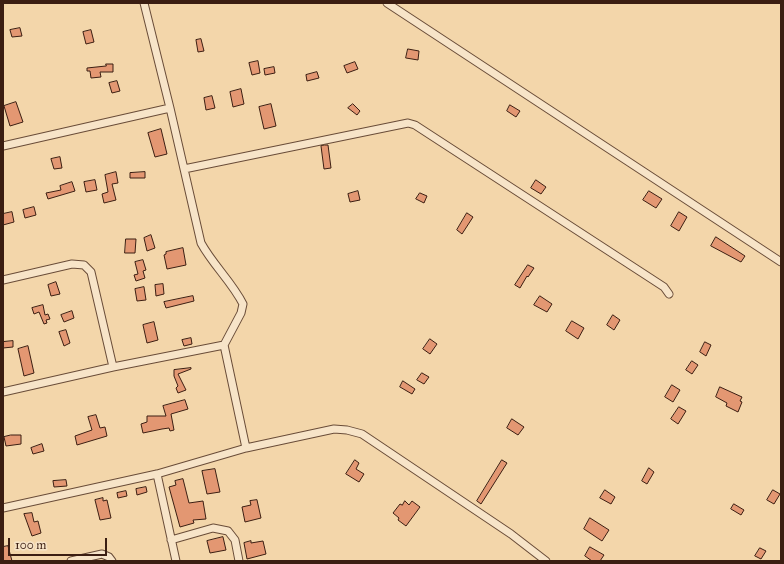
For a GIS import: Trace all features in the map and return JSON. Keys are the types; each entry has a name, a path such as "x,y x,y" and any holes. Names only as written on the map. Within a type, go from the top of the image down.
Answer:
{"street":[{"path":"144,3 201,244 209,258 238,295 243,304 241,313 224,345 246,448"},
{"path":"387,3 781,262"},
{"path":"3,146 170,108"},
{"path":"184,169 408,123 414,125 658,282 669,294"},
{"path":"3,280 72,264 84,265 92,272 113,367"},
{"path":"3,392 113,367 224,345"},
{"path":"3,508 157,474 246,448 334,429 348,430 362,434 511,534 546,561"},
{"path":"157,474 176,561"},
{"path":"171,540 213,528 228,531 235,540 239,561"},
{"path":"71,561 102,554 110,557 112,561"}],"building":[{"path":"20,28 22,36 12,37 10,30"},
{"path":"91,30 94,42 86,44 83,32"},
{"path":"201,39 204,51 198,52 196,40"},
{"path":"408,49 419,51 418,60 406,58"},
{"path":"258,61 260,73 252,75 249,63"},
{"path":"355,62 358,69 347,73 344,66"},
{"path":"106,64 113,64 113,72 100,72 101,77 91,78 90,71 87,71 87,68 106,66"},
{"path":"274,67 275,73 265,75 264,69"},
{"path":"317,72 319,78 307,81 306,75"},
{"path":"117,81 120,91 112,93 109,83"},
{"path":"241,89 244,104 233,107 230,92"},
{"path":"212,96 215,108 206,110 204,98"},
{"path":"16,102 23,122 10,126 4,106"},
{"path":"271,104 276,126 264,129 259,107"},
{"path":"353,104 360,111 357,115 348,108"},
{"path":"510,105 520,111 516,117 507,111"},
{"path":"161,129 167,154 155,157 148,133"},
{"path":"328,145 331,168 324,169 321,146"},
{"path":"60,157 62,168 54,169 51,159"},
{"path":"116,172 118,183 112,184 116,200 104,203 102,194 108,192 105,175"},
{"path":"145,172 145,178 130,178 130,173"},
{"path":"95,180 97,190 86,192 84,182"},
{"path":"536,180 546,187 541,194 531,188"},
{"path":"72,182 75,191 48,199 46,193 61,190 60,186"},
{"path":"358,191 360,200 350,202 348,194"},
{"path":"649,191 662,199 656,208 643,200"},
{"path":"420,193 427,196 424,203 416,199"},
{"path":"34,207 36,215 25,218 23,210"},
{"path":"12,212 14,222 3,225 3,214"},
{"path":"679,212 687,217 679,231 671,226"},
{"path":"467,213 473,217 462,234 457,230"},
{"path":"151,235 155,248 147,251 144,238"},
{"path":"716,237 745,256 741,262 711,246"},
{"path":"126,239 136,239 135,253 125,253"},
{"path":"183,248 186,265 167,269 164,255 166,252"},
{"path":"143,260 146,270 143,271 145,278 136,281 134,275 138,274 135,262"},
{"path":"528,265 534,268 520,288 515,285"},
{"path":"56,282 60,294 51,296 48,285"},
{"path":"163,284 164,294 156,296 155,285"},
{"path":"144,287 146,300 137,301 135,289"},
{"path":"193,296 194,301 166,308 164,302"},
{"path":"540,296 552,304 547,312 534,305"},
{"path":"43,305 45,315 48,314 50,319 46,320 47,323 44,324 39,312 34,314 32,308"},
{"path":"72,311 74,318 64,322 61,315"},
{"path":"613,315 620,320 614,330 607,325"},
{"path":"572,321 584,328 578,339 566,331"},
{"path":"154,322 158,340 147,343 143,325"},
{"path":"66,330 70,343 64,346 59,332"},
{"path":"191,338 192,344 184,346 182,340"},
{"path":"430,339 437,344 430,354 423,349"},
{"path":"13,341 13,347 3,348 3,342"},
{"path":"705,342 711,345 706,356 700,352"},
{"path":"28,346 34,373 24,376 18,349"},
{"path":"692,361 698,365 692,374 686,370"},
{"path":"191,368 178,374 186,390 178,393 174,370"},
{"path":"422,373 429,377 424,384 417,380"},
{"path":"403,381 415,389 412,394 400,387"},
{"path":"672,385 680,390 673,402 665,397"},
{"path":"720,387 742,397 740,401 742,402 738,412 726,406 727,403 716,397"},
{"path":"185,400 188,409 171,414 174,430 170,431 169,428 143,433 141,424 147,422 147,416 166,416 163,406"},
{"path":"679,407 686,411 678,424 671,419"},
{"path":"96,415 100,428 105,427 107,436 77,445 75,436 92,430 88,417"},
{"path":"512,419 524,427 518,435 507,428"},
{"path":"21,435 21,444 6,446 4,437"},
{"path":"42,444 44,451 33,454 31,448"},
{"path":"355,460 359,463 356,469 364,474 359,482 346,474"},
{"path":"502,460 507,463 481,504 477,501"},
{"path":"649,468 654,472 647,484 642,481"},
{"path":"215,469 220,492 207,494 202,471"},
{"path":"183,479 189,503 203,501 206,519 193,520 194,523 180,527 169,487 176,485 175,481"},
{"path":"66,480 67,486 54,487 53,481"},
{"path":"146,487 147,492 137,495 136,489"},
{"path":"605,490 615,497 611,504 600,498"},
{"path":"773,490 780,494 774,504 767,500"},
{"path":"126,491 127,496 118,498 117,493"},
{"path":"103,498 103,501 107,500 111,518 100,520 95,500"},
{"path":"257,500 261,518 245,522 242,507 251,505 250,501"},
{"path":"405,501 409,505 412,501 420,507 406,526 398,520 399,518 393,513 400,504 402,505"},
{"path":"734,504 744,510 741,515 731,509"},
{"path":"32,513 34,522 38,521 41,533 32,536 24,514"},
{"path":"590,518 609,530 602,541 584,529"},
{"path":"223,537 226,550 210,553 207,541"},
{"path":"251,541 251,543 263,541 266,554 247,559 244,543"},
{"path":"8,546 12,561 3,561 3,547"},
{"path":"590,547 604,555 600,561 592,561 585,556"},
{"path":"760,548 766,551 761,559 755,556"}]}
